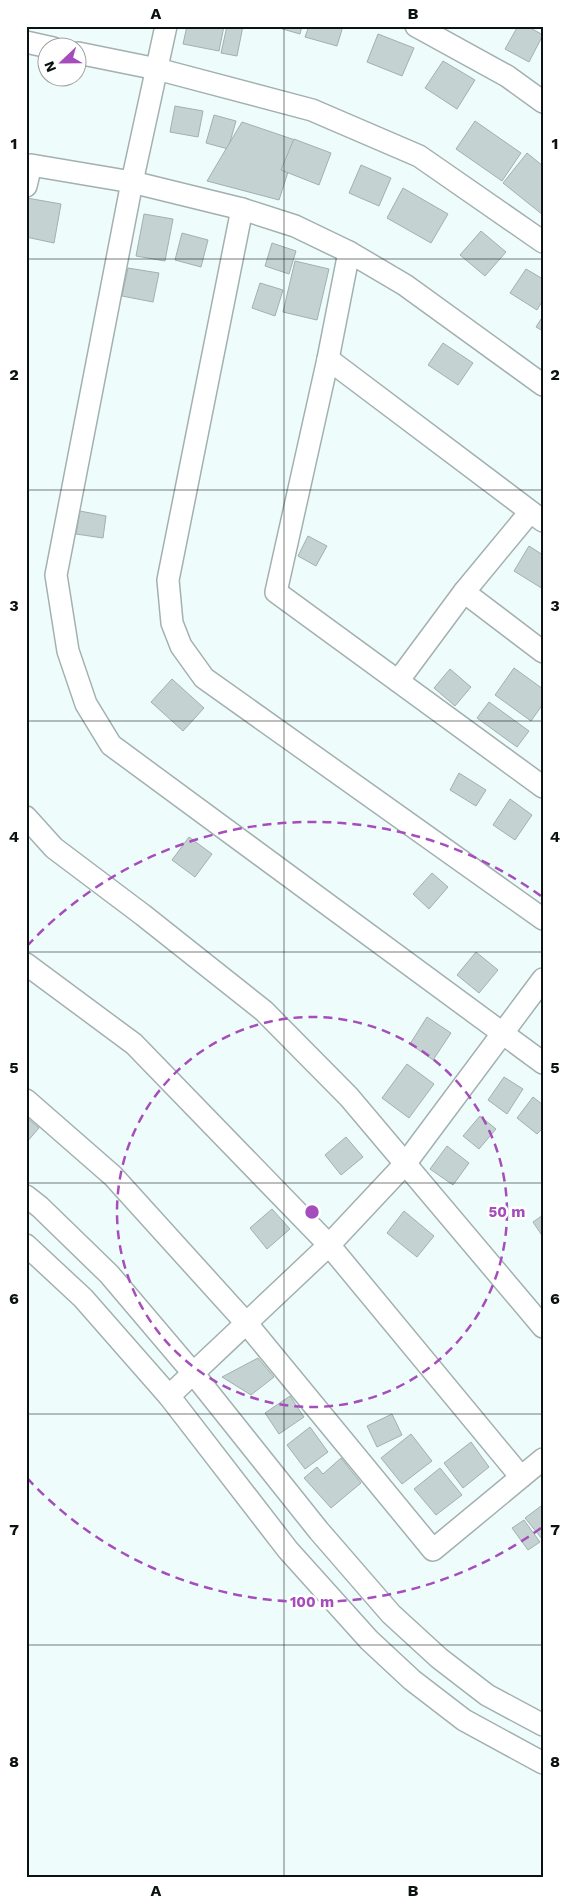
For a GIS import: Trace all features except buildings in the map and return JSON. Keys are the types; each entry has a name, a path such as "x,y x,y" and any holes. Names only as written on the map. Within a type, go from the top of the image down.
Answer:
{"street":[{"path":"166,26 132,182 56,575 68,652 86,704 111,745 543,1063"},
{"path":"416,26 507,76 543,102"},
{"path":"88,55 157,70 312,110 419,156 543,242"},
{"path":"26,186 31,165 132,182 242,209 295,226 349,252 404,285 543,384"},
{"path":"242,209 168,580 172,623 181,646 204,678 543,918"},
{"path":"349,252 328,359 276,592 543,787"},
{"path":"328,359 536,516 464,592 398,680"},
{"path":"464,592 543,652"},
{"path":"26,817 54,848 144,915 264,1011 349,1097 543,1327"},
{"path":"26,964 134,1044 329,1245 522,1477"},
{"path":"170,1396 329,1245 405,1164 543,979"},
{"path":"26,1100 113,1176 247,1324 433,1550 543,1459"},
{"path":"26,1196 40,1207 109,1274 193,1373 319,1531 391,1614 439,1658 486,1695 543,1725"},
{"path":"26,1245 83,1298 170,1396 288,1550 368,1640 412,1680 464,1720 543,1763"}]}
